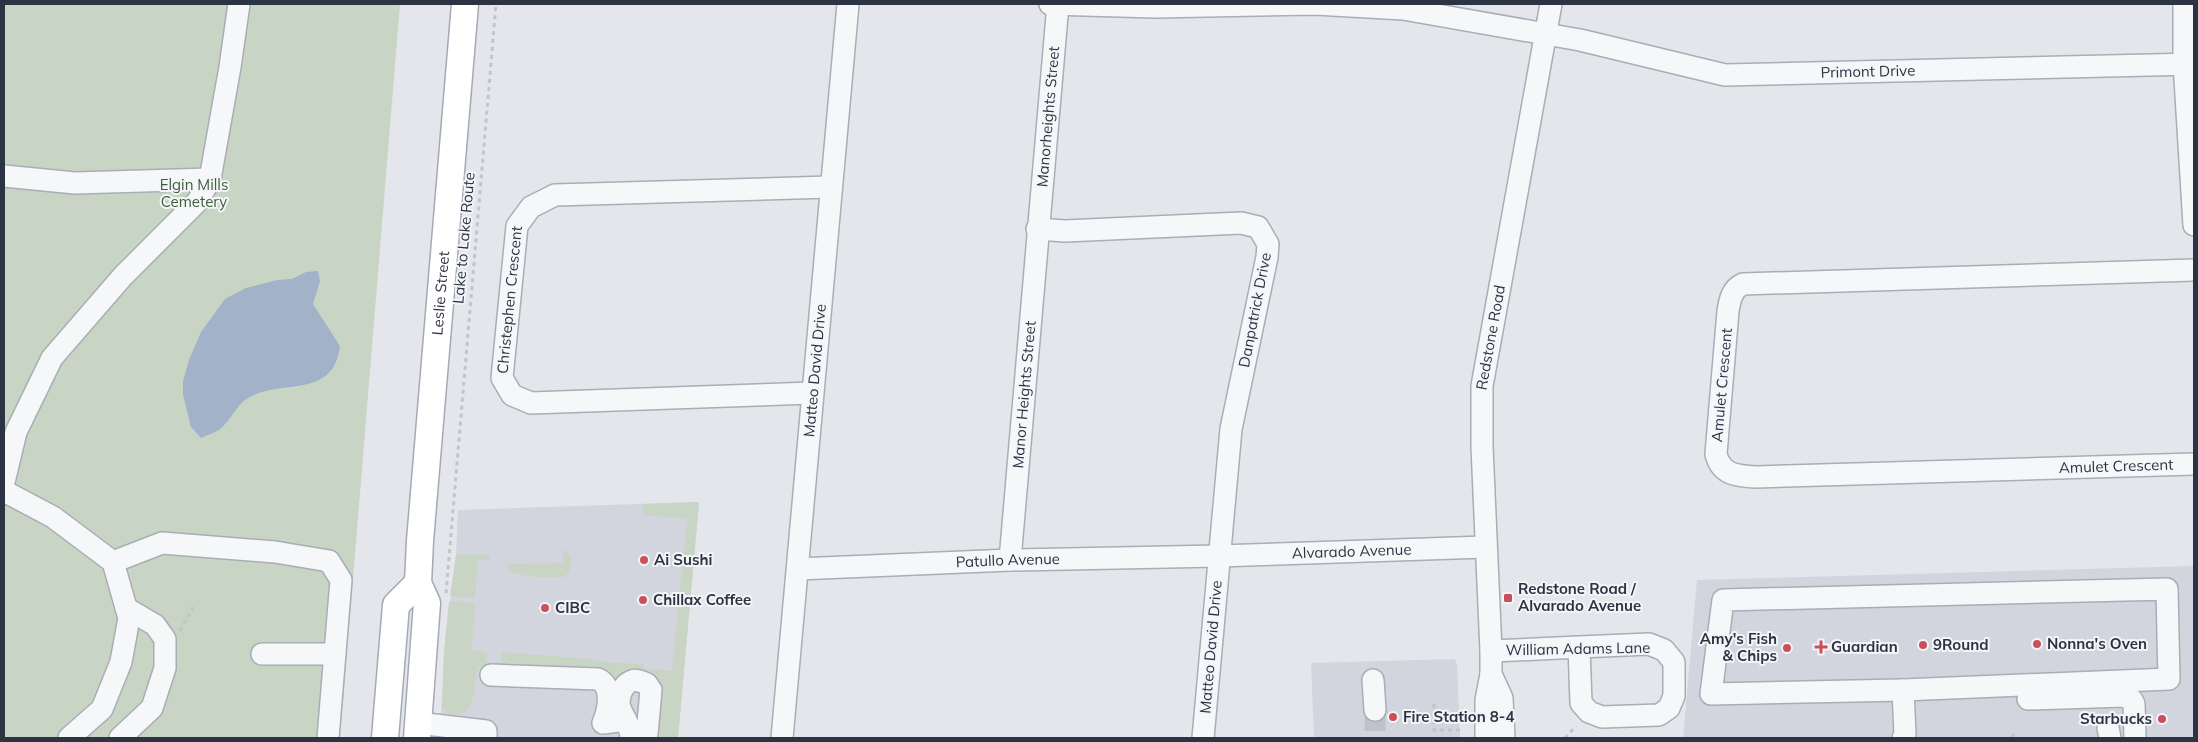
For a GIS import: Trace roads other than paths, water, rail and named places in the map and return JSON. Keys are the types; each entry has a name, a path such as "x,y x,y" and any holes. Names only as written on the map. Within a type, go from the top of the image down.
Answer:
{"main road":[{"name":"Leslie Street","path":"417,730 427,603 418,583 465,4"},
{"path":"385,738 396,606 418,583"}],"street":[{"path":"4,482 16,432 52,358 124,276 198,201 210,179 230,67 238,4"},
{"name":"Matteo David Drive","path":"782,738 830,187 848,4"},
{"name":"Primont Drive","path":"1055,4 1164,7 1314,4 1393,8 1545,33 1725,75 2189,64"},
{"name":"Manorheights Street","path":"1037,229 1055,4"},
{"name":"Redstone Road","path":"1486,738 1486,700 1491,674 1491,651 1481,417 1482,386 1551,4"},
{"path":"2184,4 2189,64 2194,225"},
{"path":"4,176 75,183 210,179"},
{"name":"Christephen Crescent","path":"812,393 531,403 512,395 502,378 517,226 531,207 555,196 830,187"},
{"name":"Danpatrick Drive","path":"1037,229 1065,231 1241,223 1258,227 1266,238 1268,244 1267,257 1230,429 1218,556"},
{"name":"Manor Heights Street","path":"1010,560 1037,229"},
{"name":"Amulet Crescent","path":"2194,270 1743,284 1736,287 1732,292 1728,311 1716,454 1723,470 1730,474 1756,478 2194,464"},
{"path":"4,491 53,517 113,562 129,618 121,662 102,709 72,738"},
{"path":"113,562 162,543 275,552 329,561 341,580 328,738"},
{"name":"Alvarado Avenue","path":"1218,556 1486,547"},
{"name":"Matteo David Drive","path":"1203,738 1218,556"},
{"name":"Patullo Avenue","path":"798,569 1010,560 1218,556"},
{"path":"2167,589 2170,679 1903,690 1711,694 1723,600 2167,589"},
{"path":"120,738 152,708 165,668 165,639 155,625 126,608"},
{"name":"William Adams Lane","path":"1491,651 1579,647 1650,644 1664,650 1674,662 1674,696 1669,708 1659,715 1602,717 1589,712 1581,703 1579,647"},
{"path":"262,654 335,654"},
{"name":"Redstone Road","path":"1491,674 1502,698 1504,738"},
{"path":"491,675 598,679 604,682 608,690 606,715 603,723 635,731"},
{"path":"1373,680 1375,710"},
{"path":"1903,690 1906,737"},
{"path":"2023,699 2124,696 2132,700 2134,704 2135,738"},
{"path":"417,730 486,732 486,738"}],"water":[{"path":"318,271 320,281 313,304 340,346 335,363 328,374 317,381 304,385 262,392 248,398 219,430 201,438 191,427 183,395 183,381 189,360 201,332 225,299 246,288 277,280 292,279 306,272"}],"tunnel":[{"path":"1375,710 1375,738"}],"place":[{"name":"Ai Sushi","path":"644,560"},
{"name":"Redstone Road / Alvarado Avenue","path":"1508,598"},
{"name":"Chillax Coffee","path":"643,600"},
{"name":"CIBC","path":"545,608"},
{"name":"Nonna's Oven","path":"2037,644"},
{"name":"9Round","path":"1923,645"},
{"name":"Guardian","path":"1821,647"},
{"name":"Amy's Fish & Chips","path":"1787,648"},
{"name":"Fire Station 8-4","path":"1393,717"},
{"name":"Starbucks","path":"2162,719"}],"park label":[{"name":"Elgin Mills Cemetery","path":"194,194"}]}
